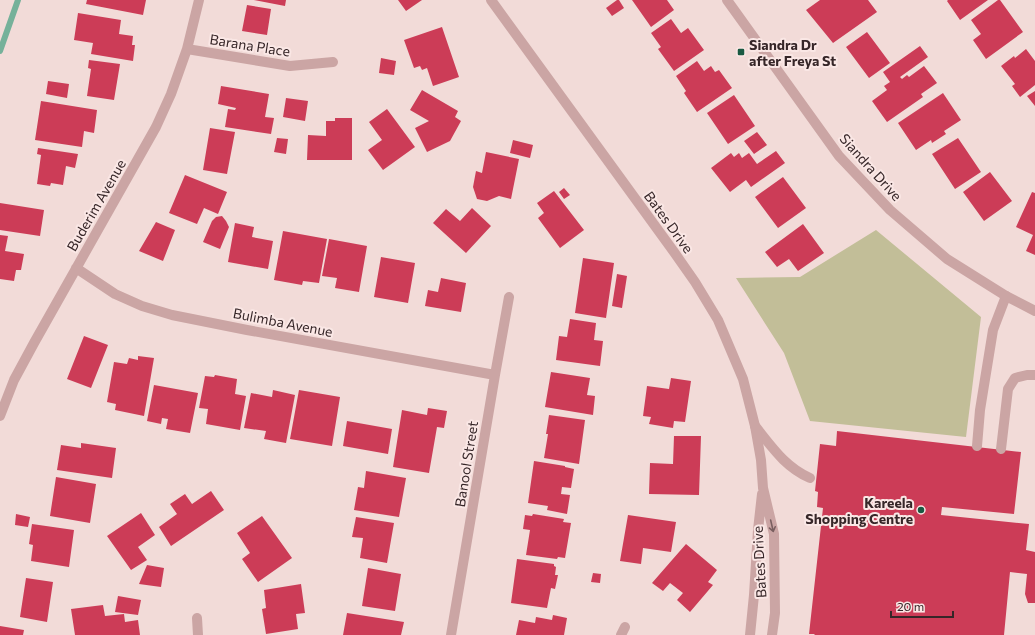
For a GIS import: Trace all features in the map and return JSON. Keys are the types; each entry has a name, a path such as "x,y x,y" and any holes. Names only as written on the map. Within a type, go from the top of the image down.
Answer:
{"street":[{"name":"Buderim Avenue","path":"0,416 14,380 156,127 171,94 187,49 199,0"},
{"name":"Bates Drive","path":"491,0 695,282 718,320 732,350 743,379 755,426 761,460 763,488 774,534 775,613 772,635"},
{"name":"Siandra Drive","path":"727,0 839,156 864,184 890,210 947,259 1006,296 1035,311"},
{"name":"Barana Place","path":"187,49 290,66 333,62"},
{"name":"Bulimba Avenue","path":"76,268 115,294 142,306 172,315 495,375"},
{"path":"977,446 980,410 993,330 1006,296"},
{"name":"Banool Street","path":"451,635 509,297"},
{"path":"1001,449 1008,389 1015,378 1027,374 1035,375"},
{"path":"755,426 785,463 798,473 810,478"},
{"name":"Bates Drive","path":"750,635 758,530 763,488"},
{"path":"197,618 198,635"}],"shaded area":[{"path":"876,230 981,317 966,437 810,421 784,353 736,278 800,277"}],"building":[{"path":"87,0 146,0 143,15 86,4"},
{"path":"254,0 286,0 285,6"},
{"path":"398,0 422,0 406,11"},
{"path":"619,0 624,8 612,16 606,8"},
{"path":"632,0 667,0 674,10 651,27"},
{"path":"820,0 868,0 877,12 833,43 806,10"},
{"path":"988,0 960,20 947,1"},
{"path":"1000,0 1023,32 986,59 973,40 981,34 971,20"},
{"path":"247,5 271,9 267,35 242,31"},
{"path":"78,13 121,20 119,34 133,36 132,45 135,45 133,61 91,54 93,43 74,40"},
{"path":"671,19 681,33 688,28 704,50 674,71 658,49 661,47 651,33"},
{"path":"442,27 459,77 433,86 427,68 422,70 420,66 414,68 404,40"},
{"path":"867,32 890,63 869,78 846,47"},
{"path":"920,46 928,57 900,77 902,79 907,75 909,77 924,66 937,83 921,94 923,97 887,122 872,101 887,90 884,86 890,82 883,72"},
{"path":"1026,49 1035,61 1035,85 1020,97 1012,86 1015,84 1001,66 1014,56 1015,58"},
{"path":"381,58 396,61 394,75 379,73"},
{"path":"89,60 120,64 114,100 87,96 91,69 88,68"},
{"path":"697,61 704,71 711,66 715,72 719,70 732,88 697,112 684,93 686,91 676,76"},
{"path":"48,81 69,84 67,98 46,94"},
{"path":"221,86 269,94 265,117 274,118 271,134 225,127 228,109 235,110 236,108 218,104"},
{"path":"422,90 458,111 455,117 461,121 450,141 427,152 415,128 429,121 410,110"},
{"path":"1035,91 1035,106 1027,96"},
{"path":"943,93 961,120 944,131 946,134 932,143 931,140 916,150 898,123"},
{"path":"734,95 755,126 728,144 707,113"},
{"path":"286,98 308,101 305,121 283,117"},
{"path":"41,101 97,110 94,133 84,131 82,147 35,140"},
{"path":"387,109 415,147 383,170 368,150 382,140 369,122"},
{"path":"335,118 352,118 352,160 307,160 308,135 326,136 326,121 335,121"},
{"path":"210,128 235,132 227,174 203,170"},
{"path":"757,132 767,145 754,154 744,141"},
{"path":"277,138 288,139 286,154 274,152"},
{"path":"958,138 981,172 955,189 932,154"},
{"path":"513,140 533,145 530,158 510,153"},
{"path":"38,148 78,154 75,168 66,166 63,185 51,183 50,186 37,184 41,155 37,154"},
{"path":"776,151 785,163 751,187 746,180 730,192 711,168 731,153 734,157 739,153 742,158 749,153 757,164"},
{"path":"486,152 519,159 511,199 499,196 487,201 477,199 473,187 476,171 482,173"},
{"path":"990,172 1012,201 984,221 963,192"},
{"path":"185,175 227,192 218,214 204,208 197,224 169,213"},
{"path":"783,177 806,208 778,228 755,197"},
{"path":"564,188 570,195 564,199 559,192"},
{"path":"554,191 584,230 560,248 538,218 544,213 537,203"},
{"path":"1032,192 1035,193 1035,255 1026,251 1033,235 1016,227"},
{"path":"0,203 44,210 40,236 0,230"},
{"path":"472,208 491,226 466,253 433,223 446,209 460,221"},
{"path":"222,216 229,227 220,249 203,242 212,221 216,217"},
{"path":"156,222 175,230 163,261 139,251"},
{"path":"235,223 254,227 252,237 273,241 268,269 228,262"},
{"path":"803,224 824,253 798,271 789,259 777,267 765,252"},
{"path":"283,231 327,239 319,283 303,281 302,285 274,280"},
{"path":"0,235 8,236 5,251 24,254 21,270 16,270 14,281 0,279"},
{"path":"329,239 367,246 359,292 335,288 337,278 322,276"},
{"path":"381,257 415,263 408,303 374,297"},
{"path":"583,258 614,263 606,318 575,313"},
{"path":"617,274 627,276 622,308 612,306"},
{"path":"441,278 466,283 461,312 425,306 428,290 438,292"},
{"path":"570,319 596,323 594,340 603,341 600,366 556,360 559,336 567,337"},
{"path":"84,336 108,345 91,388 67,379"},
{"path":"138,356 154,358 144,416 115,410 116,404 107,402 114,362 127,364 129,358 138,360"},
{"path":"551,372 590,378 587,395 595,396 593,415 545,407"},
{"path":"215,375 237,379 235,394 246,396 240,430 206,424 208,409 199,408 205,376 214,377"},
{"path":"671,378 691,381 685,422 674,421 673,428 649,424 651,417 643,416 647,386 669,389"},
{"path":"154,385 198,393 190,433 166,429 168,419 162,418 161,424 147,421"},
{"path":"273,390 295,395 286,443 264,439 266,431 244,428 251,393 272,397"},
{"path":"299,390 340,397 332,446 290,439"},
{"path":"428,408 447,411 444,428 437,427 429,473 393,467 402,410 427,415"},
{"path":"549,415 585,420 579,464 544,458 548,434 546,434"},
{"path":"347,421 392,429 388,454 343,446"},
{"name":"Kareela Shopping Centre","path":"837,431 1021,452 1014,514 942,507 941,515 1029,524 1026,550 1035,552 1035,603 1028,603 1025,594 1027,574 1010,572 1004,635 809,634 823,508 817,507 818,492 815,491 820,444 836,446"},
{"path":"674,436 701,436 699,495 649,494 650,463 673,464"},
{"path":"81,443 116,448 112,478 57,470 61,445 81,448"},
{"path":"534,461 574,469 571,488 562,487 561,494 570,495 567,514 547,510 548,506 528,503"},
{"path":"366,471 406,478 399,517 354,510 358,487 364,488"},
{"path":"56,477 96,484 90,523 50,516"},
{"path":"211,491 224,510 171,546 159,527 177,514 170,504 185,494 192,504"},
{"path":"141,513 155,535 138,547 147,560 131,570 107,536"},
{"path":"16,514 30,517 28,527 15,525"},
{"path":"533,514 564,519 563,522 571,523 565,558 558,557 557,559 526,555 530,530 523,529 525,515 532,516"},
{"path":"628,515 676,522 671,552 643,548 641,564 620,561"},
{"path":"262,516 292,558 258,582 242,559 250,553 237,533"},
{"path":"356,517 394,523 387,563 360,558 363,538 352,537"},
{"path":"32,524 74,530 69,567 31,561 33,545 29,544"},
{"path":"686,544 717,570 708,582 713,585 690,612 677,600 683,593 670,583 663,591 652,583"},
{"path":"517,559 554,564 556,567 555,575 558,575 555,589 551,588 547,608 511,603"},
{"path":"147,565 164,568 161,587 139,584"},
{"path":"368,568 401,574 395,611 362,606"},
{"path":"593,573 601,574 600,583 591,582"},
{"path":"26,578 53,582 47,622 20,617"},
{"path":"301,584 305,613 296,614 298,629 266,634 262,609 266,608 264,590"},
{"path":"118,596 141,600 138,615 115,612"},
{"path":"103,605 105,616 124,614 125,622 138,620 140,635 75,635 71,609"},
{"path":"347,613 404,622 401,635 343,635"},
{"path":"553,615 567,618 564,635 516,635 519,620 535,623 536,617 552,620"},
{"path":"0,626 24,630 23,635 0,635"}],"waterway":[{"path":"0,51 18,0"}],"place":[{"name":"Siandra Dr after Freya St","path":"741,52"},
{"name":"Kareela Shopping Centre","path":"921,510"}]}
